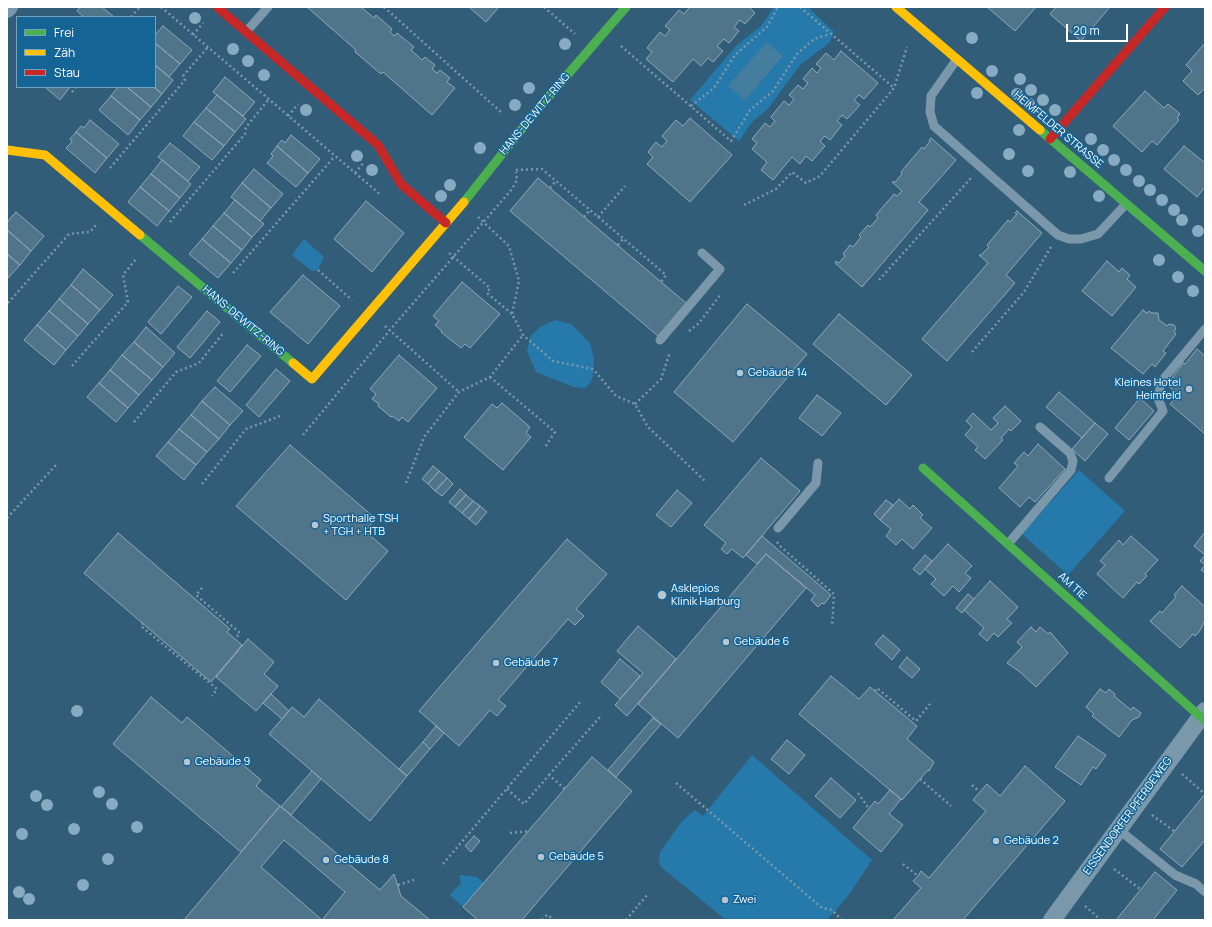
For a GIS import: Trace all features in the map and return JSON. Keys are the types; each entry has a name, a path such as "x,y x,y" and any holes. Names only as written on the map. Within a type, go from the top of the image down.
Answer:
{"street":[{"path":"217,7 378,145 390,161 401,184 446,223"},
{"name":"HANS-DEWITZ-RING","path":"7,150 45,155 312,379 463,203 537,110 626,7"},
{"name":"HEIMFELDER STRASSE","path":"896,7 1205,271"},
{"path":"1050,139 1165,7"},
{"name":"AM TIE","path":"923,468 1204,717"},
{"name":"EISSENDORFER PFERDEWEG","path":"1052,920 1167,763 1204,717"}],"lane":[{"path":"246,32 268,7"},
{"path":"957,59 931,96 931,118 934,126 1058,235 1069,239 1081,239 1098,234 1126,204"},
{"path":"660,340 720,269 702,253"},
{"path":"1109,478 1163,412 1158,398 1160,382 1205,329"},
{"path":"1008,544 1071,470 1073,461 1070,453 1040,427"},
{"path":"778,528 816,483 818,464"},
{"path":"1118,829 1175,875 1196,884 1205,892"}],"path":[{"path":"132,16 140,7"},
{"path":"161,7 385,198"},
{"path":"384,7 501,112"},
{"path":"544,7 578,37"},
{"path":"691,106 714,88 735,55 767,27 778,7"},
{"path":"800,7 894,88"},
{"path":"626,51 731,141 750,110 773,91 797,54 814,39 830,34"},
{"path":"110,168 185,80 183,76 208,47"},
{"path":"744,206 776,189 792,172 806,183 820,176 894,88 908,47"},
{"path":"72,92 75,88"},
{"path":"170,222 245,134 246,127 269,99"},
{"path":"303,436 390,330 512,189 517,180 515,164 503,152"},
{"path":"233,273 335,156"},
{"path":"879,280 982,167"},
{"path":"516,170 542,169 666,275 661,282"},
{"path":"550,188 556,181"},
{"path":"598,218 625,186"},
{"path":"463,203 509,246 519,281 512,314"},
{"path":"8,304 69,234 90,232 109,209"},
{"path":"584,217 590,210"},
{"path":"972,352 1024,292 1058,235"},
{"path":"432,238 490,288 487,293 512,314 523,334 553,361 593,369 616,396 634,404 648,427 705,480"},
{"path":"618,245 623,239"},
{"path":"72,366 128,302 122,275 150,243"},
{"path":"318,270 390,330 459,392"},
{"path":"684,335 699,323 716,301"},
{"path":"134,422 176,372 198,363 237,317"},
{"path":"406,483 424,436 459,392 490,378 523,334"},
{"path":"634,404 661,379 671,350"},
{"path":"490,378 556,432 545,447"},
{"path":"202,484 246,429 280,416"},
{"path":"7,518 56,465"},
{"path":"778,528 776,537 780,546 834,594 832,626"},
{"path":"202,588 196,595 240,633 235,639"},
{"path":"143,623 141,626 217,689 212,696"},
{"path":"875,691 877,688 916,721 930,704"},
{"path":"443,864 582,701"},
{"path":"507,789 524,804 600,717"},
{"path":"1167,763 1205,794"},
{"path":"549,775 565,789"},
{"path":"920,779 952,806"},
{"path":"676,784 822,908 832,910 842,920"},
{"path":"972,785 980,792"},
{"path":"858,793 869,809"},
{"path":"1138,803 1174,831"},
{"path":"510,833 529,831"},
{"path":"1098,857 1140,890"},
{"path":"903,864 918,876"},
{"path":"398,885 414,880"},
{"path":"626,920 647,895"},
{"path":"542,920 547,915 555,920"}],"shaded area":[{"path":"774,7 808,7 834,32 829,43 800,65 768,109 753,121 739,141 690,100 736,46 762,25"},
{"path":"767,42 783,56 745,100 728,86"},
{"path":"304,239 324,257 318,270 312,271 292,255"},
{"path":"555,320 571,324 590,343 594,359 593,375 591,382 585,388 574,387 536,372 527,351 530,337 540,327"},
{"path":"1079,470 1125,511 1068,575 1022,534"},
{"path":"752,755 872,860 848,896 827,920 726,920 661,867 659,861 660,852 682,821 695,810 703,816"},
{"path":"461,875 477,877 484,883 463,907 450,895 461,883 459,877"}],"building":[{"path":"80,7 102,7 113,16 83,16 77,11"},
{"path":"307,7 363,7 362,8 374,18 376,15 392,29 390,32 394,36 397,33 414,47 411,50 422,60 425,57 435,65 432,69 437,73 440,70 450,78 447,82 455,88 432,115 383,72 381,74 355,52 356,50"},
{"path":"469,7 499,7 486,22"},
{"path":"687,7 751,7 750,8 755,13 745,24 740,20 734,27 739,31 729,43 724,39 717,46 723,51 713,62 708,58 701,66 693,59 673,82 646,59 652,52 647,48 660,32 665,36 670,30 665,26 679,10 684,14 689,8"},
{"path":"987,7 1036,7 1015,31"},
{"path":"1056,7 1110,7 1081,41 1050,14"},
{"path":"163,26 192,50 180,64 156,44 156,34"},
{"path":"1205,43 1205,88 1198,95 1183,81 1192,71 1186,65"},
{"path":"156,44 180,64 169,77 156,66"},
{"path":"841,51 878,83 864,99 859,95 854,100 860,105 847,119 842,115 837,121 842,125 830,140 825,136 820,141 825,146 812,161 806,156 800,164 792,157 773,180 761,170 767,162 752,149 757,143 752,139 765,123 770,127 775,121 771,117 784,101 789,105 794,99 789,95 798,85 803,89 808,83 803,79 812,68 817,73 821,68 816,64 826,53 834,60"},
{"path":"156,66 173,80 162,94 155,88"},
{"path":"225,77 255,102 243,116 213,92"},
{"path":"46,88 69,88 60,100"},
{"path":"117,88 128,88 151,107 140,120 111,96"},
{"path":"128,88 155,88 162,94 151,107"},
{"path":"1145,91 1164,108 1168,104 1180,114 1177,118 1179,120 1157,145 1152,141 1142,152 1113,126"},
{"path":"217,95 246,119 235,132 206,108"},
{"path":"111,96 140,120 128,135 99,110"},
{"path":"206,108 235,132 224,146 194,122"},
{"path":"690,118 732,155 690,202 647,164 653,157 648,152 656,142 662,147 667,141 662,136 676,120 683,126"},
{"path":"90,120 119,144 107,158 76,132 81,126 84,128"},
{"path":"194,122 224,146 212,160 183,136"},
{"path":"76,132 107,158 95,173 66,148 72,142 70,139"},
{"path":"291,135 320,159 308,173 277,146 282,140 285,143"},
{"path":"931,138 956,160 919,202 928,210 862,287 835,263 836,261 839,263 845,256 843,254 850,245 853,247 861,237 859,235 868,225 870,227 878,218 876,215 894,194 897,196 902,191 892,182 895,182 902,174 901,172 922,147 924,149"},
{"path":"170,143 200,167 188,181 158,157"},
{"path":"277,146 308,173 296,187 267,163 273,156 271,154"},
{"path":"1184,146 1205,163 1205,187 1197,197 1164,169"},
{"path":"162,160 191,184 180,198 151,174"},
{"path":"254,169 283,194 271,208 242,183"},
{"path":"151,174 180,198 169,211 140,187"},
{"path":"538,178 686,303 658,336 510,211"},
{"path":"242,183 271,208 260,221 231,197"},
{"path":"140,187 169,211 157,226 128,202"},
{"path":"235,200 264,224 252,237 224,213"},
{"path":"366,201 404,233 372,272 334,239"},
{"path":"1017,211 1042,233 1006,275 1015,283 947,361 922,339 988,263 979,255 981,255 989,247 987,245 1008,220 1010,222 1017,214 1015,213"},
{"path":"16,212 44,236 31,251 7,230 7,222"},
{"path":"224,213 252,237 242,250 213,226"},
{"path":"213,226 242,250 231,263 202,239"},
{"path":"7,230 31,251 20,265 7,254"},
{"path":"202,239 231,263 218,278 189,254"},
{"path":"7,254 20,265 8,278 7,277"},
{"path":"1107,261 1119,272 1122,268 1130,275 1127,279 1136,287 1112,316 1082,291"},
{"path":"83,269 113,295 100,310 71,285"},
{"path":"303,275 340,306 308,344 270,312"},
{"path":"462,282 500,314 470,348 465,344 461,348 441,332 442,331 435,325 439,321 433,316"},
{"path":"71,285 100,310 88,324 59,299"},
{"path":"178,286 192,297 161,334 148,322"},
{"path":"59,299 88,324 78,336 49,311"},
{"name":"Gebäude 14","path":"747,304 807,354 733,442 674,392"},
{"path":"1143,310 1147,313 1149,311 1151,313 1158,313 1159,320 1167,326 1169,324 1174,325 1176,328 1174,332 1176,334 1163,351 1166,353 1155,367 1152,364 1143,374 1111,348"},
{"path":"49,311 78,336 66,350 37,325"},
{"path":"207,311 220,322 190,358 177,347"},
{"path":"839,314 912,375 886,405 813,344"},
{"path":"37,325 66,350 54,365 24,340"},
{"path":"146,327 175,353 163,367 134,342"},
{"path":"134,342 163,367 152,380 122,355"},
{"path":"247,345 261,356 230,392 217,381"},
{"name":"Kleines Hotel Heimfeld","path":"1197,349 1205,356 1205,434 1170,404 1178,394 1167,385 1183,363 1185,364"},
{"path":"122,355 152,380 139,395 110,370"},
{"path":"399,355 437,388 408,422 402,417 399,421 392,416 391,417 378,406 379,404 372,399 376,394 370,389"},
{"path":"276,369 290,381 259,417 246,405"},
{"path":"110,370 139,395 128,408 99,383"},
{"path":"99,383 128,408 116,422 87,397"},
{"path":"215,387 243,411 230,425 202,401"},
{"path":"1059,392 1095,423 1082,438 1046,407"},
{"path":"817,395 841,413 822,436 799,418"},
{"path":"1140,398 1154,411 1129,440 1115,428"},
{"path":"202,401 230,425 219,439 191,415"},
{"path":"502,403 530,427 526,433 531,437 503,470 464,437 492,404 497,408"},
{"path":"1005,406 1021,421 1011,431 1009,429 1001,438 1003,440 985,459 975,450 978,447 965,435 972,427 966,421 973,413 991,430 998,423 993,418"},
{"path":"191,415 219,439 207,452 179,429"},
{"path":"1095,423 1108,434 1085,461 1072,449"},
{"path":"179,429 207,452 196,465 168,442"},
{"path":"168,442 196,465 184,480 156,456"},
{"path":"1038,444 1065,469 1035,502 1029,497 1020,507 999,488 1018,466 1014,463 1024,452 1028,456"},
{"name":"Sporthalle TSH + TGH + HTB","path":"290,445 376,519 365,531 388,551 346,600 236,506"},
{"path":"761,458 800,491 743,558 732,549 727,554 721,549 726,543 704,525"},
{"path":"433,466 439,471 428,484 422,479"},
{"path":"439,471 447,478 435,491 428,484"},
{"path":"447,478 453,484 442,496 435,491"},
{"path":"460,489 466,495 455,507 449,502"},
{"path":"677,490 692,503 671,527 656,515"},
{"path":"466,495 473,501 462,513 455,507"},
{"path":"899,499 910,509 913,505 923,515 920,518 932,528 913,549 902,539 896,545 886,536 891,529 880,520"},
{"path":"886,500 893,505 880,520 874,514"},
{"path":"473,501 480,506 469,519 462,513"},
{"path":"480,506 487,512 476,525 469,519"},
{"path":"1205,532 1205,555 1194,546"},
{"path":"118,533 230,629 227,632 242,645 211,682 84,573"},
{"path":"762,536 831,595 824,604 822,603 818,607 811,600 815,595 766,554 757,564 746,555"},
{"path":"1131,536 1158,560 1145,574 1147,576 1139,584 1137,582 1123,598 1097,574 1105,565 1100,561 1119,540 1123,545"},
{"name":"Gebäude 7","path":"567,539 607,574 576,609 584,616 575,625 568,619 498,700 506,706 497,716 490,710 459,746 419,711"},
{"path":"948,544 972,566 965,573 971,578 959,592 953,586 944,596 931,584 936,579 925,569"},
{"name":"Gebäude 6","path":"766,554 806,588 678,738 638,704"},
{"path":"925,555 932,561 920,575 913,569"},
{"path":"1205,555 1205,565 1200,561"},
{"path":"1205,565 1205,573 1201,570"},
{"path":"990,581 1018,607 1007,619 1012,623 998,637 994,633 987,641 979,634 984,628 964,610"},
{"path":"1182,586 1205,607 1205,621 1199,632 1195,636 1193,634 1180,648 1150,621 1160,611 1162,613 1176,597 1174,595"},
{"path":"968,594 974,599 962,613 956,608"},
{"path":"638,626 676,659 627,716 615,705 643,673 617,651"},
{"path":"1031,627 1036,632 1040,627 1048,634 1050,632 1068,653 1036,687 1020,672 1007,663 1022,647 1017,642"},
{"path":"883,635 900,650 892,660 875,644"},
{"path":"248,639 274,662 264,674 278,686 256,711 216,677"},
{"path":"907,657 920,669 912,678 899,667"},
{"path":"620,659 640,676 620,699 601,682"},
{"path":"831,676 859,699 870,687 917,726 907,739 934,762 929,771 928,770 902,800 799,714"},
{"path":"1100,689 1106,693 1109,689 1115,694 1114,696 1131,710 1133,707 1141,713 1139,717 1132,720 1119,737 1092,716 1094,714 1086,707"},
{"path":"271,694 289,711 282,719 263,703"},
{"name":"Gebäude 9","path":"151,697 182,723 187,717 261,780 256,786 280,806 241,852 113,744"},
{"path":"319,699 407,776 370,821 269,734 292,707 304,717"},
{"path":"653,718 661,724 616,777 608,770"},
{"path":"436,726 444,733 430,749 423,742"},
{"path":"1078,736 1106,755 1096,769 1093,767 1081,785 1055,767"},
{"path":"787,740 805,755 789,774 771,759"},
{"path":"423,742 430,749 407,776 399,769"},
{"name":"Gebäude 5","path":"592,757 632,791 522,920 478,920 463,907"},
{"name":"Gebäude 2","path":"1025,766 1065,801 963,920 893,920 921,888 913,881 921,871 929,878 986,811 973,800 987,784 1000,796"},
{"path":"312,771 321,779 291,815 281,807"},
{"path":"831,778 856,800 840,818 815,796"},
{"path":"890,790 901,799 889,814 903,825 881,852 853,828 875,801 878,804"},
{"path":"1205,794 1205,840 1182,867 1160,849"},
{"name":"Gebäude 8","path":"280,806 380,890 394,874 401,896 430,920 322,920 184,920","holes":["284,840 345,892 322,920 261,867"]},
{"path":"474,836 480,841 471,852 465,846"},
{"path":"1155,872 1177,890 1153,920 1116,920"}],"traffic: fast":[{"path":"464,202 537,110 626,7"},
{"path":"1040,130 1205,271"},
{"path":"140,235 293,363"},
{"path":"923,468 1205,721"}],"traffic: slow":[{"path":"896,7 1040,130"},
{"path":"7,150 45,155 140,235"},
{"path":"293,363 312,379 464,202"}],"traffic: jam":[{"path":"217,7 378,145 401,184 446,223"},
{"path":"1050,139 1165,7"}],"place":[{"name":"Gebäude 14","path":"740,373"},
{"name":"Kleines Hotel Heimfeld","path":"1189,389"},
{"name":"Sporthalle TSH + TGH + HTB","path":"315,525"},
{"name":"Asklepios Klinik Harburg","path":"662,595"},
{"name":"Gebäude 6","path":"726,642"},
{"name":"Gebäude 7","path":"496,663"},
{"name":"Gebäude 9","path":"187,762"},
{"name":"Gebäude 2","path":"996,841"},
{"name":"Gebäude 5","path":"541,857"},
{"name":"Gebäude 8","path":"326,860"},
{"name":"Zwei","path":"725,900"}]}
